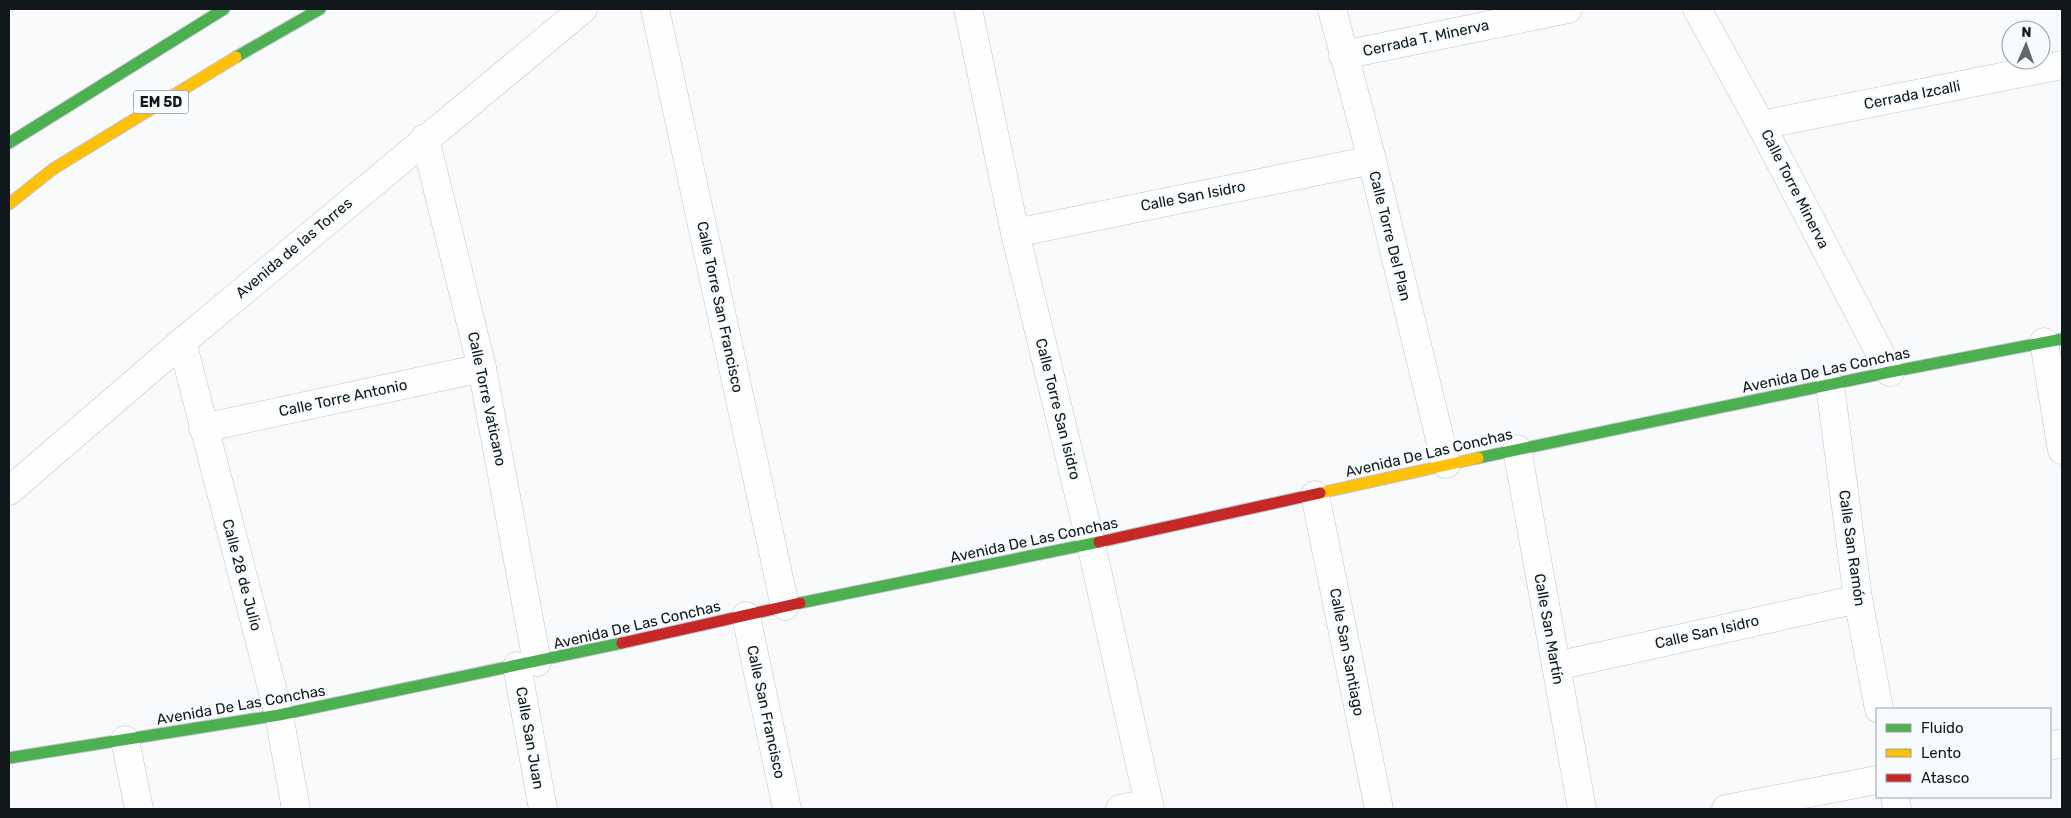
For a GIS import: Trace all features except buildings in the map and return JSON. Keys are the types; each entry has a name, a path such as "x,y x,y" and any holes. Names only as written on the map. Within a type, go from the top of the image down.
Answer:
{"main road":[{"name":"EM 5D","path":"9,143 224,9"},
{"name":"EM 5D","path":"9,204 53,169 209,72 320,9"},
{"name":"Avenida De Las Conchas","path":"9,758 279,716 527,664 785,606 1091,544 1517,448 1890,372 2053,341"}],"street":[{"name":"Avenida de las Torres","path":"9,491 182,342 583,9"},
{"name":"Calle Torre San Francisco","path":"655,9 785,606"},
{"name":"Calle Torre San Isidro","path":"968,9 1015,233 1091,544 1150,806"},
{"name":"Calle Torre Del Plan","path":"1332,9 1372,160 1446,464"},
{"name":"Cerrada T. Minerva","path":"1343,55 1568,9"},
{"name":"Calle Torre Minerva","path":"1696,9 1761,125 1890,372"},
{"name":"Cerrada Izcalli","path":"1761,125 2062,65"},
{"name":"Calle Torre Vaticano","path":"426,138 482,368 527,664"},
{"name":"Calle San Isidro","path":"1015,233 1372,160"},
{"path":"2053,341 2062,450"},
{"name":"Calle 28 de Julio","path":"182,342 279,716 296,809"},
{"name":"Calle Torre Antonio","path":"203,428 482,368"},
{"name":"Calle San Ramón","path":"1830,385 1858,598 1879,708"},
{"name":"Calle San Martín","path":"1517,448 1582,809"},
{"name":"Calle San Santiago","path":"1315,495 1379,809"},
{"name":"Calle San Isidro","path":"1556,666 1858,598"},
{"name":"Calle San Francisco","path":"746,616 787,809"},
{"name":"Calle San Juan","path":"527,664 543,809"},
{"path":"125,740 138,809"},
{"path":"1726,809 1876,780"},
{"path":"1120,809 1150,806"}],"traffic: fast":[{"path":"9,143 224,9"},
{"path":"236,57 320,9"},
{"path":"1478,458 1890,372 2062,339"},
{"path":"800,603 1099,542"},
{"path":"9,758 279,715 622,643"}],"traffic: slow":[{"path":"9,204 53,169 236,57"},
{"path":"1320,493 1478,458"}],"traffic: jam":[{"path":"1099,542 1320,493"},
{"path":"622,643 800,603"}]}
